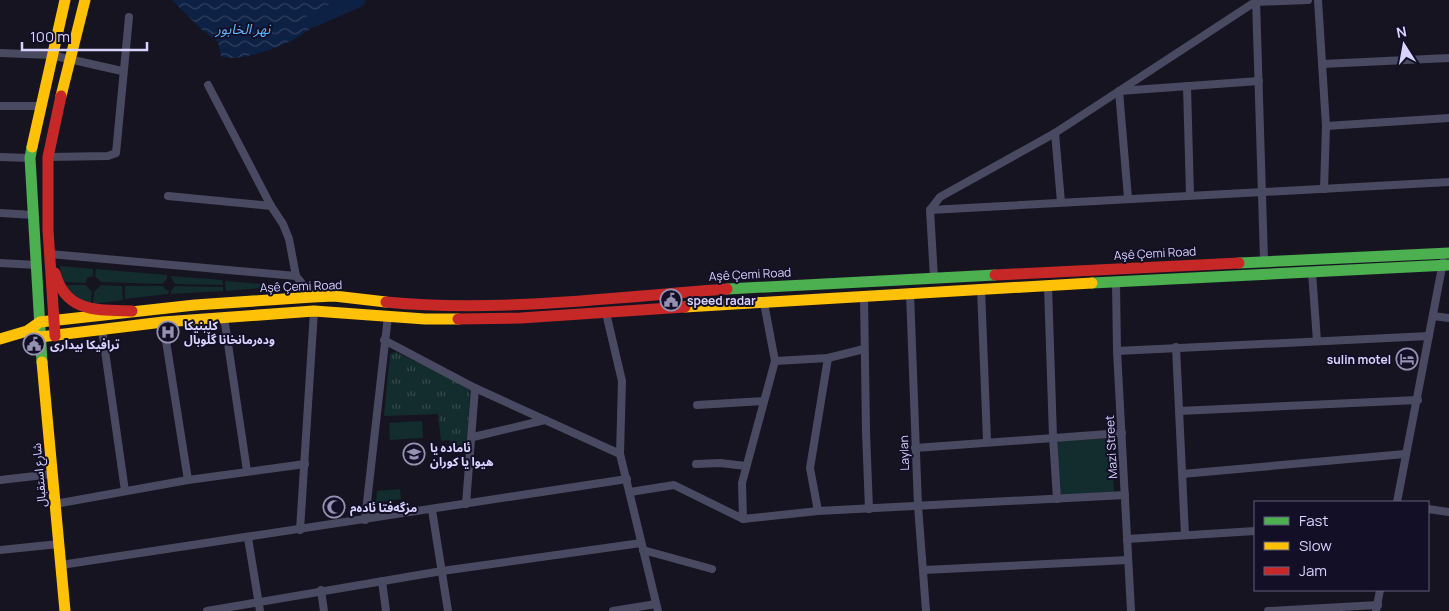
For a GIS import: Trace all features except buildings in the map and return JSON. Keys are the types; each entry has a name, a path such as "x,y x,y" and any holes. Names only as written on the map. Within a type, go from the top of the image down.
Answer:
{"main road":[{"name":"شارع استقبال","path":"64,611 40,337 30,158 51,55 65,0"},
{"path":"55,336 46,179 48,157 69,58 85,0"},
{"name":"Aşê Çemi Road","path":"40,322 132,311 312,297 334,296 409,304 512,304 762,286 1264,260 1447,253"},
{"path":"50,254 56,277 66,297 89,306 132,311"},
{"name":"Aşê Çemi Road","path":"40,337 164,322 314,311 425,319 473,319 606,313 981,288 1446,265"},
{"path":"3,337 27,331 40,322"},
{"path":"27,331 40,337"}],"street":[{"path":"934,278 930,210 940,197 1055,133 1256,1 1308,0"},
{"path":"1318,0 1326,126 1324,189"},
{"path":"1256,1 1264,260"},
{"path":"48,157 108,156 116,153 122,71 129,18"},
{"path":"0,53 51,55 122,71"},
{"path":"1322,64 1449,58"},
{"path":"1119,91 1259,81"},
{"path":"208,85 271,206 283,224 289,239 296,276 312,297"},
{"path":"1187,86 1190,196"},
{"path":"1119,91 1128,198"},
{"path":"0,106 40,106"},
{"path":"1326,126 1449,118"},
{"path":"1055,133 1061,202"},
{"path":"0,157 30,158"},
{"path":"930,210 1449,182"},
{"path":"168,196 271,206"},
{"path":"0,213 34,215"},
{"path":"1397,501 1447,253"},
{"path":"50,254 296,276"},
{"path":"0,263 37,265"},
{"path":"1312,272 1317,341"},
{"name":"Mazi Street","path":"1116,282 1117,351 1131,611"},
{"path":"1048,286 1057,499"},
{"path":"981,288 987,441"},
{"name":"Laylan","path":"910,293 915,448 926,611"},
{"path":"864,296 869,509"},
{"path":"743,519 742,483 775,361 764,302"},
{"path":"300,530 314,311"},
{"path":"606,313 622,381 620,454 657,608 613,611"},
{"path":"366,520 388,316"},
{"path":"1433,316 1449,318"},
{"path":"224,318 247,471"},
{"path":"164,322 188,480"},
{"path":"102,330 125,492"},
{"path":"1117,351 1429,336"},
{"path":"384,340 475,388 620,454"},
{"path":"1176,347 1185,535"},
{"path":"775,361 828,358 864,349"},
{"path":"818,512 810,468 828,358"},
{"path":"466,504 473,437 475,388"},
{"path":"1179,411 1418,400"},
{"path":"697,405 764,401"},
{"path":"473,437 545,420"},
{"path":"915,448 1122,432"},
{"path":"1182,474 1406,454"},
{"path":"696,464 720,463 746,466"},
{"path":"55,504 188,480 305,464"},
{"path":"0,480 53,474"},
{"path":"61,566 627,479"},
{"path":"630,492 674,486 743,519 818,512 1125,495"},
{"path":"1429,509 1449,512"},
{"path":"432,510 448,611"},
{"path":"1127,538 1254,531"},
{"path":"248,538 260,611"},
{"path":"0,550 59,544"},
{"path":"207,611 321,590 442,571 642,547 712,569"},
{"path":"924,570 1128,560"},
{"path":"382,581 386,611"},
{"path":"321,590 324,611"},
{"path":"1268,611 1377,608 1380,591"}],"green space":[{"path":"60,266 93,269 93,276 87,278 86,283 62,282"},
{"path":"96,269 167,275 167,279 162,284 101,282 95,276"},
{"path":"170,276 222,280 223,285 175,284"},
{"path":"225,281 275,285 276,287 226,291"},
{"path":"62,285 86,285 92,292 91,303 76,300"},
{"path":"101,285 122,286 123,300 93,304 94,292"},
{"path":"125,286 163,286 169,291 168,294 125,299"},
{"path":"175,286 223,287 223,291 171,294"},
{"path":"396,352 470,388 467,450 451,450 450,440 441,441 438,414 384,416 390,354"},
{"path":"422,421 423,438 390,440 389,423"},
{"path":"1111,438 1114,492 1059,495 1057,441"},
{"path":"400,489 401,499 376,503 377,491"}],"water":[{"name":"نهر الخابور","path":"172,0 348,0 291,41 260,53 229,58 221,56 218,42 201,29"}],"waterway":[{"name":"نهر الخابور","path":"313,20 358,0"}],"traffic: fast":[{"path":"32,147 30,158 42,362"},
{"path":"1239,263 1449,253"},
{"path":"1092,283 1449,265"},
{"path":"727,289 995,275"}],"traffic: slow":[{"path":"32,147 65,0"},
{"path":"61,96 85,0"},
{"path":"685,307 1092,283"},
{"path":"0,339 27,331 40,322 195,305 334,296 386,302"},
{"path":"33,334 40,337 163,322 314,311 425,319 458,319"},
{"path":"42,362 65,611"}],"traffic: jam":[{"path":"55,336 48,230 48,157 61,96"},
{"path":"995,275 1239,263"},
{"path":"55,273 60,286 67,296 84,307 132,311"},
{"path":"386,302 427,305 513,305 600,300 727,289"},
{"path":"458,319 521,318 685,307"}],"place":[{"name":"speed radar","path":"671,300"},
{"name":"کلینیکا ودەرمانخانا گڵوبال","path":"168,332"},
{"name":"ترافيكا بيدارى","path":"34,344"},
{"name":"sulin motel","path":"1407,359"},
{"name":"ئاماده یا هیوا یا کوران","path":"414,454"},
{"name":"مزگەفتا ئادەم","path":"334,507"}]}
